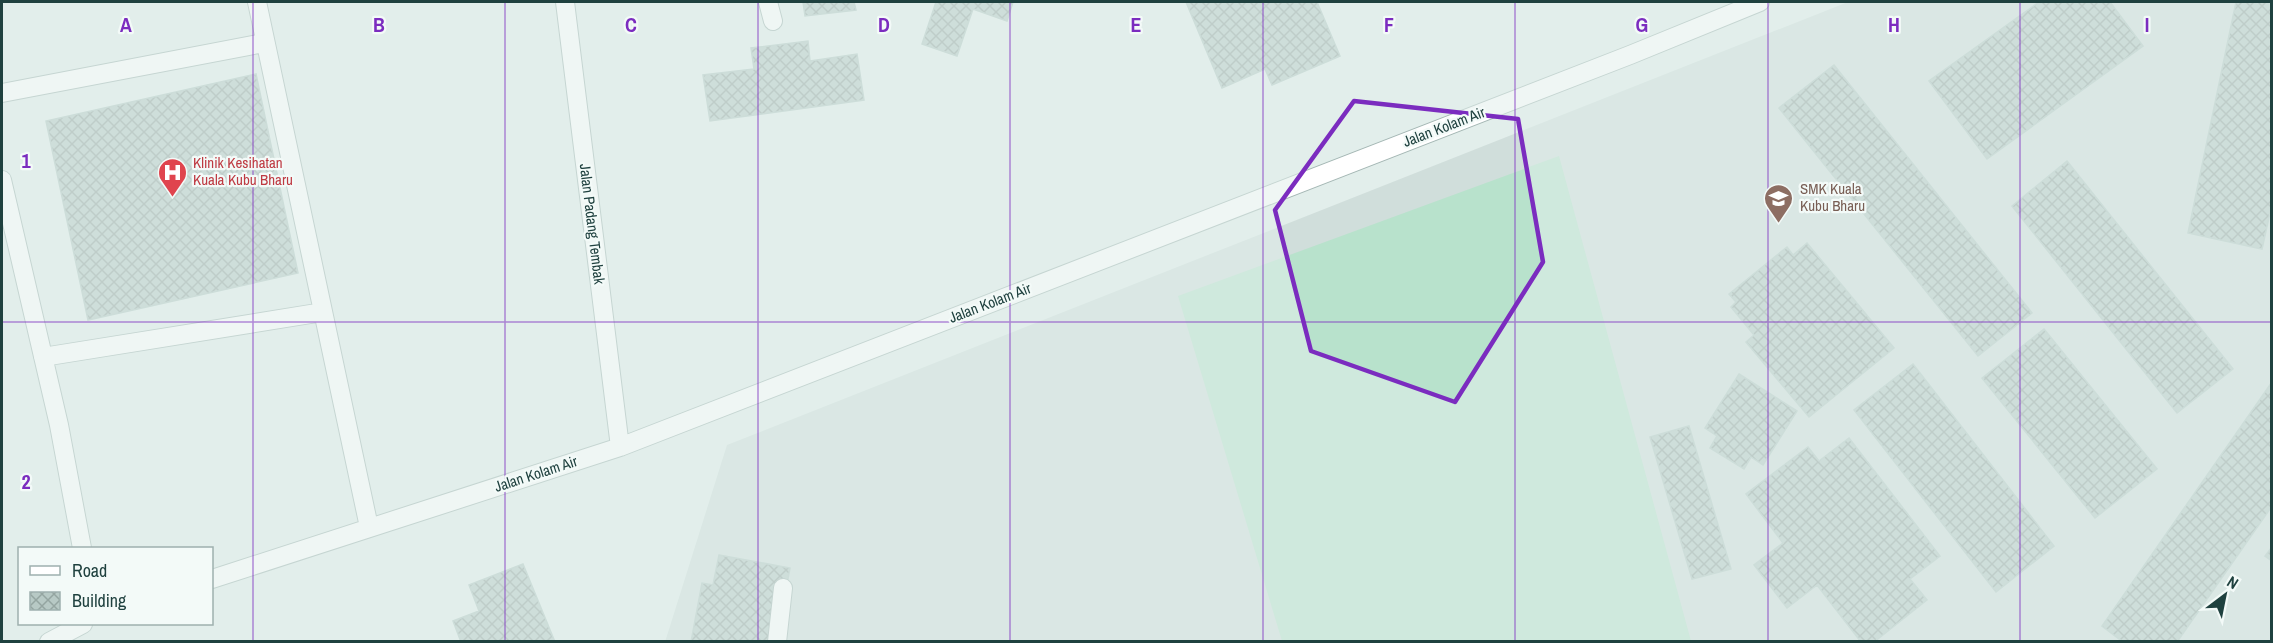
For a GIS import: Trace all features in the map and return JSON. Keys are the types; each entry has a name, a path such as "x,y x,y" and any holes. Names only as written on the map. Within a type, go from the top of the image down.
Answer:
{"street":[{"path":"257,2 369,528"},
{"name":"Jalan Padang Tembak","path":"565,2 620,447"},
{"path":"768,2 773,21"},
{"name":"Jalan Kolam Air","path":"213,579 620,447 1630,55 1760,2"},
{"path":"2,93 264,43"},
{"path":"2,180 61,435 82,547"},
{"path":"43,357 324,312"},
{"path":"777,642 783,588"},
{"path":"49,642 81,625"}],"highlighted area":[{"path":"1354,101 1518,119 1543,262 1455,402 1311,351 1275,210"}],"shaded area":[{"name":"SMK Kuala Kubu Bharu","path":"1848,2 2271,2 2271,641 665,642 727,445"}],"green space":[{"path":"1559,156 1691,641 1282,641 1178,296"}],"building":[{"path":"803,2 854,2 856,10 805,16"},
{"path":"936,2 1013,2 1007,21 973,9 957,56 922,44"},
{"path":"1186,2 1317,2 1340,56 1272,85 1265,69 1222,88"},
{"path":"2039,2 2110,2 2143,46 1987,159 1929,81"},
{"path":"2236,2 2272,2 2272,204 2262,249 2188,233"},
{"path":"808,41 810,61 857,54 864,100 710,121 703,75 754,69 751,48"},
{"path":"1834,65 2032,313 1978,356 1779,108"},
{"name":"Klinik Kesihatan Kuala Kubu Bharu","path":"256,74 298,273 88,320 46,121"},
{"path":"2067,161 2233,369 2177,413 2012,206"},
{"path":"1807,243 1894,348 1809,417 1746,342 1754,335 1731,307 1736,302 1729,294 1787,247 1793,255"},
{"path":"2044,329 2157,469 2095,518 1982,378"},
{"path":"1913,364 2054,546 1996,592 1854,410"},
{"path":"1739,374 1797,411 1763,465 1751,457 1744,469 1710,448 1717,436 1705,428"},
{"path":"2272,382 2272,506 2177,642 2123,642 2102,626"},
{"path":"1689,426 1731,569 1692,579 1650,437"},
{"path":"1849,438 1940,556 1910,579 1927,600 1874,642 1861,642 1817,585 1787,608 1754,565 1783,543 1746,494 1808,447 1819,461"},
{"path":"2272,547 2272,561 2265,556"},
{"path":"719,555 790,568 776,642 691,642 702,583 713,585"},
{"path":"523,564 555,642 461,642 453,621 479,611 469,585"}],"place":[{"name":"Klinik Kesihatan Kuala Kubu Bharu","path":"172,198"},
{"name":"SMK Kuala Kubu Bharu","path":"1779,224"}]}
